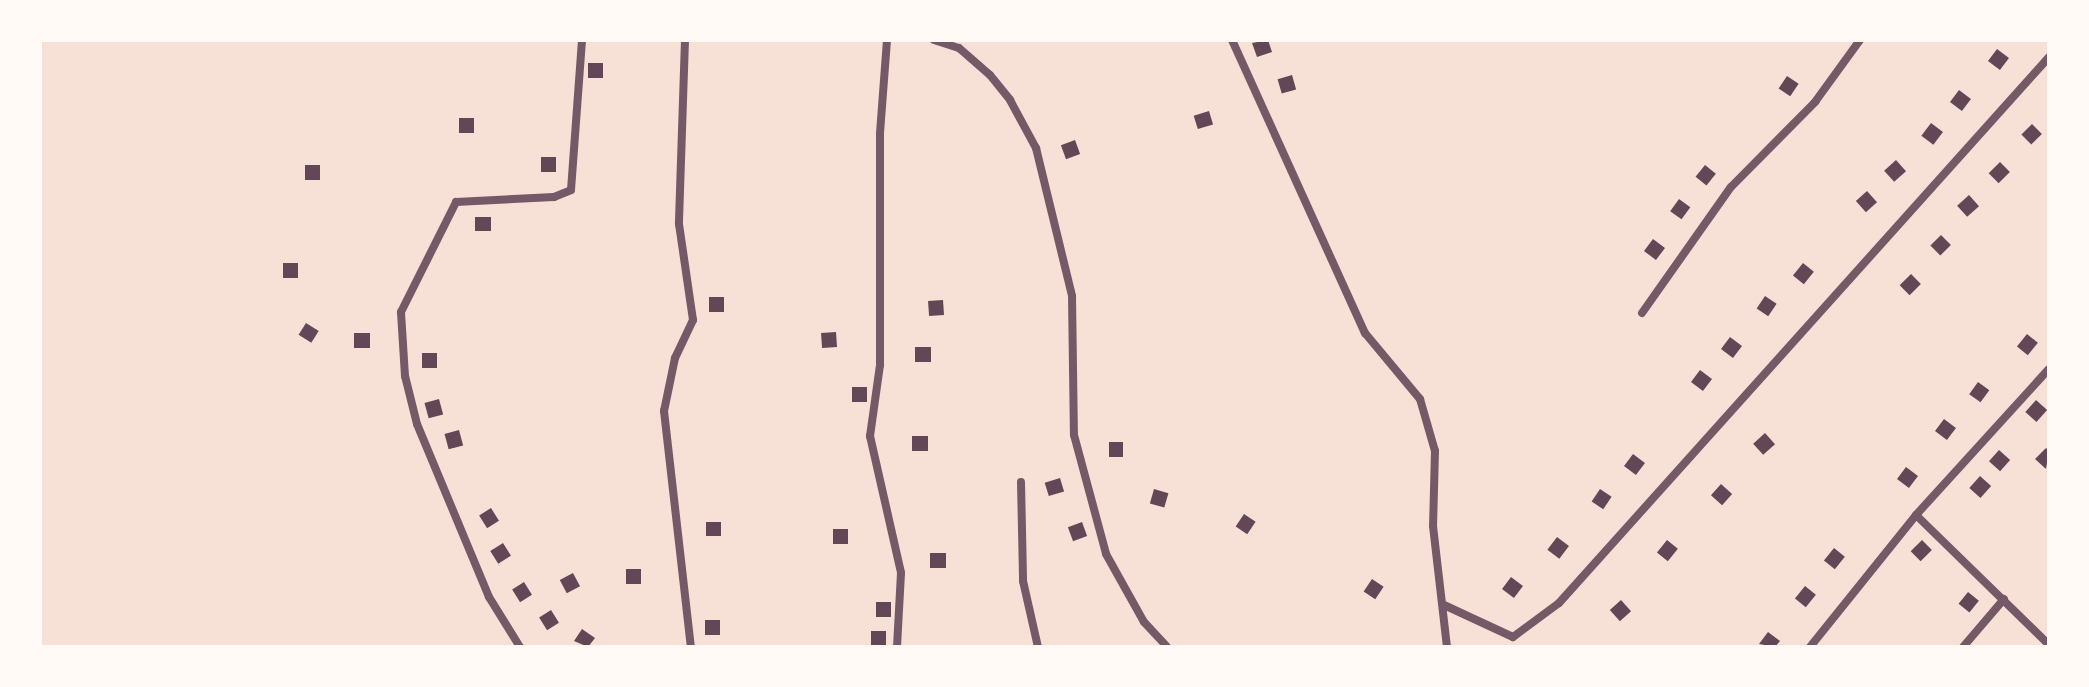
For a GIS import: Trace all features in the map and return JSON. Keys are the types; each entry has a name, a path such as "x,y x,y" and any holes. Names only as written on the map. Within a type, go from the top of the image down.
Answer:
{"street":[{"path":"520,647 489,597 417,424 405,376 401,312 456,202 554,197 571,190 582,40"},
{"path":"685,40 679,224 693,320 675,358 664,411 691,647"},
{"path":"887,40 880,134 880,365 870,436 901,573 897,647"},
{"path":"934,40 959,48 990,75 1010,100 1036,148 1072,296 1074,435 1106,554 1144,622 1167,647"},
{"path":"1232,40 1319,239 1365,333 1420,399 1435,451 1433,526 1447,647"},
{"path":"1642,313 1731,187 1815,102 1860,40"},
{"path":"1444,605 1513,637 1559,603 2049,57"},
{"path":"1810,647 1916,515 2049,369"},
{"path":"1021,482 1023,581 1038,647"},
{"path":"1916,515 2049,645"},
{"path":"1963,647 2004,599"}],"building":[{"path":"1268,40 1272,52 1257,57 1252,43"},
{"path":"1997,49 2009,58 2000,70 1988,61"},
{"path":"588,63 603,63 603,78 588,78"},
{"path":"1292,75 1296,89 1282,94 1278,79"},
{"path":"1787,76 1799,84 1790,96 1779,88"},
{"path":"1959,90 1971,99 1962,111 1950,102"},
{"path":"1209,111 1213,124 1198,129 1194,116"},
{"path":"459,118 474,118 474,133 459,133"},
{"path":"1931,123 1943,132 1933,145 1921,136"},
{"path":"2032,124 2042,134 2031,145 2021,135"},
{"path":"1075,140 1080,154 1066,159 1061,145"},
{"path":"541,157 556,157 556,172 541,172"},
{"path":"1896,160 1906,171 1894,182 1884,171"},
{"path":"2000,162 2010,172 1999,183 1989,173"},
{"path":"305,165 320,165 320,180 305,180"},
{"path":"1705,165 1716,174 1706,185 1696,177"},
{"path":"1867,191 1877,202 1866,212 1856,201"},
{"path":"1969,195 1979,206 1967,217 1957,206"},
{"path":"1679,199 1690,207 1682,219 1670,211"},
{"path":"475,217 491,217 491,231 475,231"},
{"path":"1941,235 1951,245 1940,256 1930,246"},
{"path":"1653,239 1665,248 1656,260 1644,251"},
{"path":"283,263 298,263 298,278 283,278"},
{"path":"1803,263 1814,272 1804,284 1793,275"},
{"path":"1911,274 1921,284 1910,295 1900,285"},
{"path":"1765,296 1777,304 1768,316 1757,308"},
{"path":"709,297 724,297 724,312 709,312"},
{"path":"943,300 944,315 929,316 928,301"},
{"path":"306,323 319,331 311,343 299,335"},
{"path":"836,332 837,347 822,348 821,333"},
{"path":"354,333 370,333 370,348 354,348"},
{"path":"2027,334 2038,343 2028,355 2017,346"},
{"path":"1730,337 1742,346 1733,358 1721,349"},
{"path":"915,347 931,347 931,362 915,362"},
{"path":"422,353 437,353 437,368 422,368"},
{"path":"1700,370 1712,379 1703,391 1691,382"},
{"path":"1978,382 1989,390 1981,402 1969,394"},
{"path":"852,387 867,387 867,402 852,402"},
{"path":"439,399 443,414 429,418 425,403"},
{"path":"2036,400 2047,410 2036,422 2025,412"},
{"path":"1944,419 1956,428 1947,440 1935,431"},
{"path":"459,430 463,445 449,449 445,434"},
{"path":"1765,433 1775,444 1763,455 1753,444"},
{"path":"912,436 928,436 928,451 912,451"},
{"path":"1109,442 1123,442 1123,457 1109,457"},
{"path":"2046,448 2049,451 2046,469 2035,459"},
{"path":"1999,450 2010,460 2000,471 1989,461"},
{"path":"1633,454 1645,463 1636,475 1624,466"},
{"path":"1906,467 1918,476 1909,488 1897,479"},
{"path":"1980,476 1991,486 1980,498 1969,488"},
{"path":"1060,478 1064,491 1049,496 1045,483"},
{"path":"1721,484 1732,494 1722,505 1711,495"},
{"path":"1154,489 1168,493 1164,508 1150,503"},
{"path":"1600,489 1612,497 1603,509 1592,501"},
{"path":"491,508 499,521 487,528 479,515"},
{"path":"1244,514 1256,522 1247,534 1236,526"},
{"path":"706,522 721,522 721,536 706,536"},
{"path":"1082,522 1087,536 1073,541 1068,527"},
{"path":"833,529 848,529 848,544 833,544"},
{"path":"1557,537 1569,546 1559,559 1547,550"},
{"path":"1667,540 1678,549 1668,561 1657,552"},
{"path":"1922,540 1932,550 1921,561 1911,551"},
{"path":"503,543 511,556 498,564 490,551"},
{"path":"1834,548 1845,557 1835,569 1824,560"},
{"path":"930,553 946,553 946,568 930,568"},
{"path":"626,569 641,569 641,584 626,584"},
{"path":"573,573 580,586 567,593 560,580"},
{"path":"1511,577 1523,586 1514,598 1502,589"},
{"path":"1372,579 1384,587 1375,599 1364,591"},
{"path":"524,582 532,595 520,602 512,589"},
{"path":"1805,586 1816,595 1806,607 1795,598"},
{"path":"1968,592 1979,601 1969,612 1959,604"},
{"path":"1621,600 1631,611 1620,621 1610,610"},
{"path":"876,602 891,602 891,617 876,617"},
{"path":"551,610 559,623 547,630 539,617"},
{"path":"705,620 720,620 720,635 705,635"},
{"path":"582,629 595,638 588,647 574,641"},
{"path":"871,631 886,631 886,646 871,646"},
{"path":"1768,632 1780,641 1775,647 1759,644"}]}
